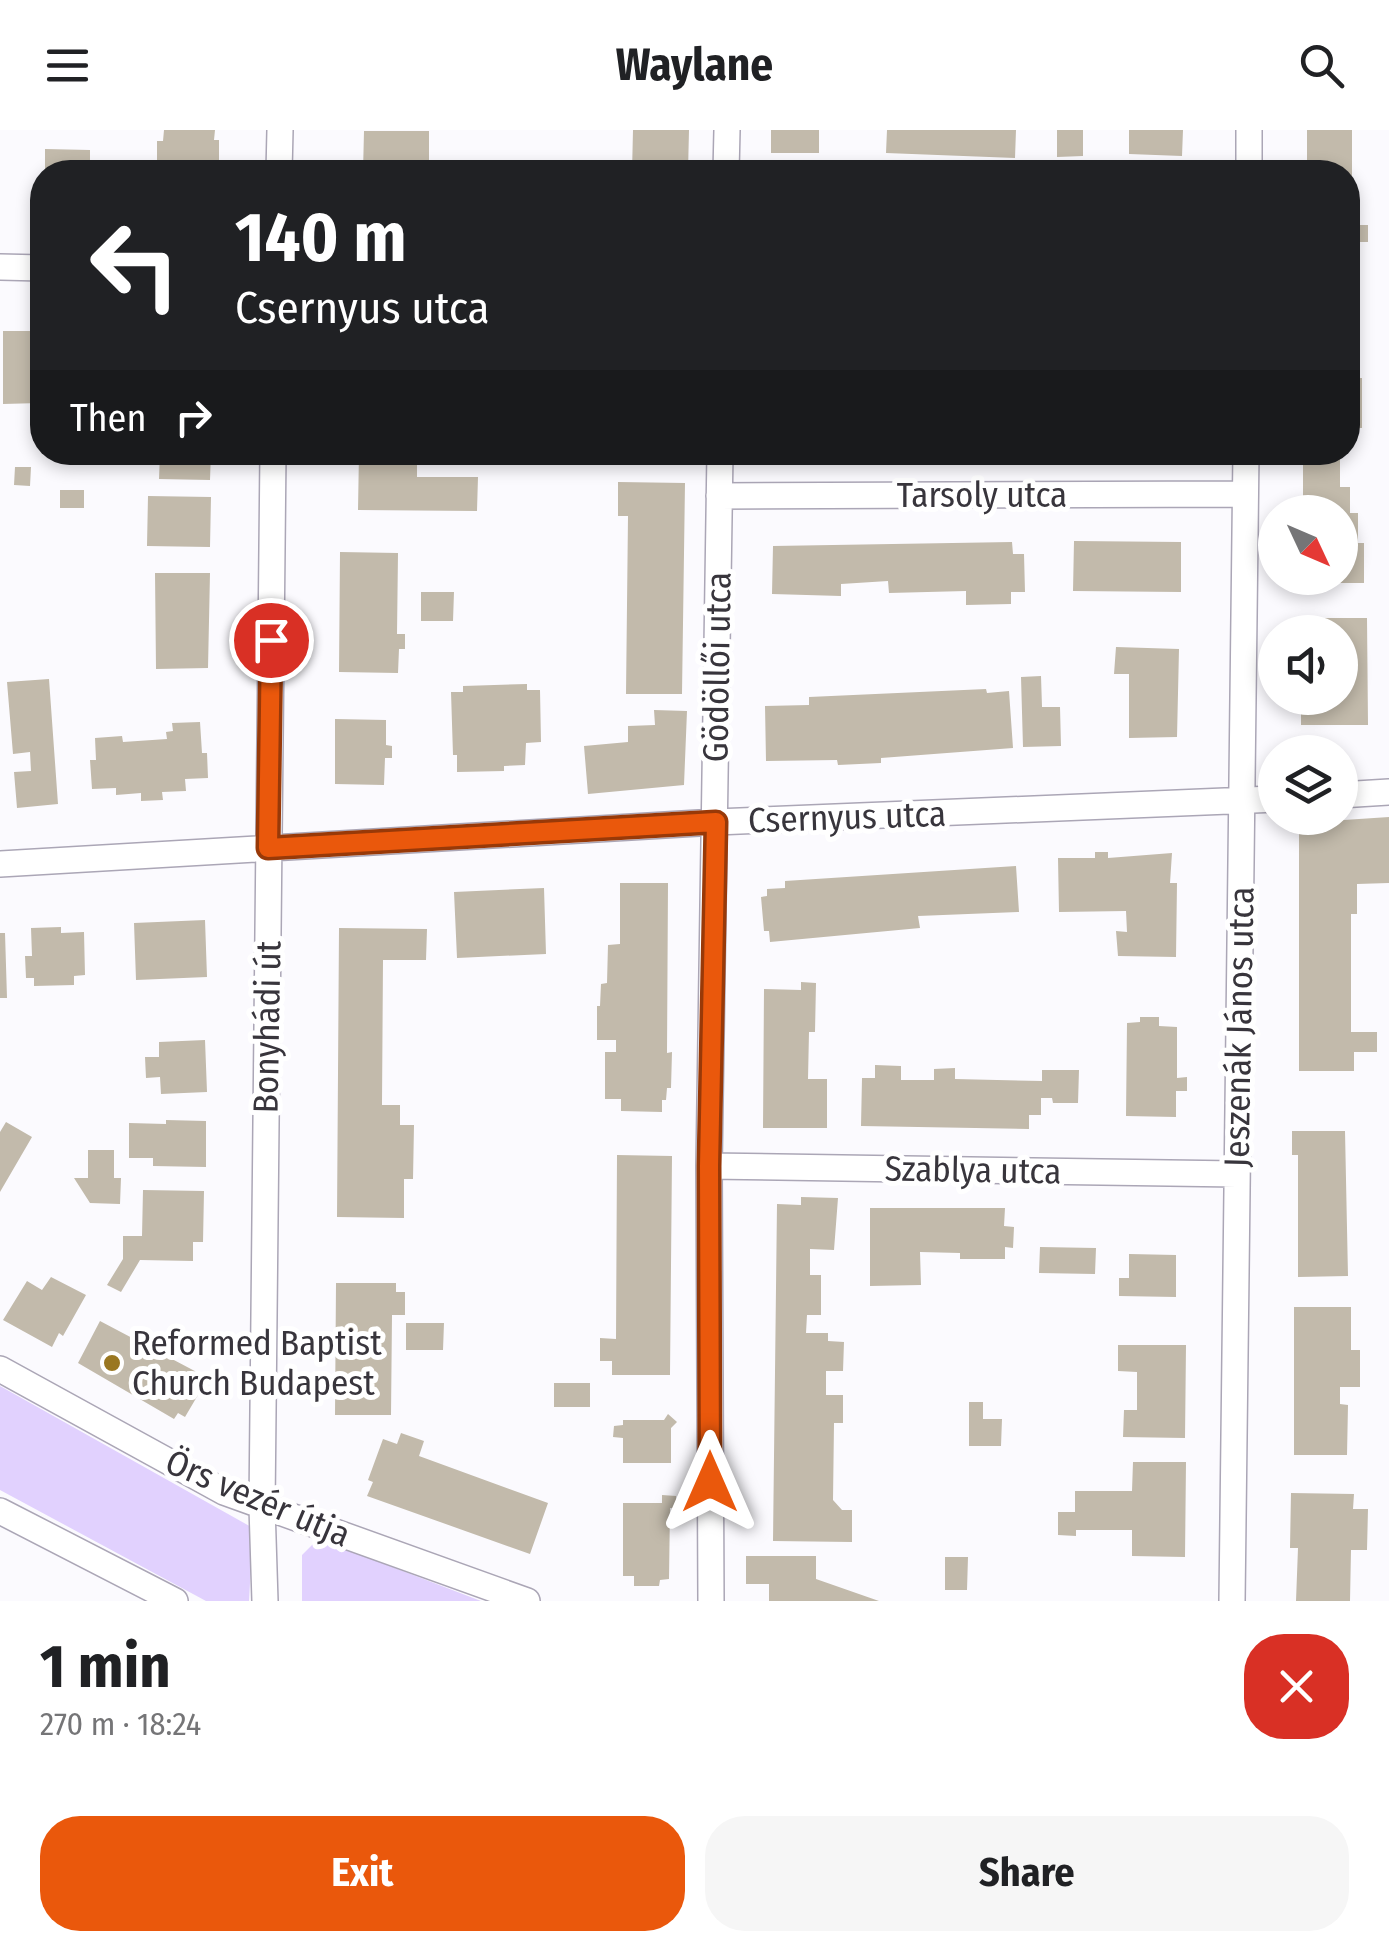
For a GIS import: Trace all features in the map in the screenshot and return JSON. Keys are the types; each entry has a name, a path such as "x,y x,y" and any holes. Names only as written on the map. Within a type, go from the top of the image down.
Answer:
{"street":[{"path":"279,160 280,130"},
{"path":"726,160 727,130"},
{"path":"1249,130 1249,160"},
{"path":"0,267 30,268"},
{"name":"Bonyhádi út","path":"265,1601 262,1506 273,465"},
{"name":"Gödöllői utca","path":"711,1601 709,1166 720,465"},
{"name":"Jeszenák János utca","path":"1232,1601 1246,465"},
{"name":"Tarsoly utca","path":"719,496 1245,494"},
{"path":"1358,794 1389,792"},
{"name":"Csernyus utca","path":"0,864 716,822 1258,800"},
{"name":"Szablya utca","path":"709,1166 1237,1174"},
{"name":"Örs vezér útja","path":"0,1369 224,1492 527,1601"},
{"path":"0,1511 176,1601"}],"shaded area":[{"path":"0,1386 253,1528 249,1601 206,1601 0,1490"},
{"path":"315,1542 327,1542 481,1601 302,1601 302,1555"}],"building":[{"path":"164,130 215,130 219,160 157,160 157,141 163,141"},
{"path":"633,130 689,130 688,160 632,160"},
{"path":"771,130 819,130 819,153 771,153"},
{"path":"887,130 1016,130 1015,158 886,153"},
{"path":"1057,130 1083,130 1083,156 1057,157"},
{"path":"1129,130 1183,130 1182,156 1129,154"},
{"path":"1307,130 1352,130 1352,160 1307,160"},
{"path":"364,131 429,131 429,160 363,160"},
{"path":"45,149 90,150 90,160 45,160"},
{"path":"1360,225 1368,225 1368,242 1360,242"},
{"path":"3,331 30,331 30,403 3,404"},
{"path":"1360,378 1362,378 1360,428"},
{"path":"160,465 211,465 210,480 159,479"},
{"path":"359,465 417,465 417,477 478,477 477,511 358,510"},
{"path":"1303,465 1340,465 1340,487 1350,487 1350,495 1303,495"},
{"path":"15,467 31,467 30,486 14,485"},
{"path":"618,482 685,483 682,694 626,694 628,516 618,516"},
{"path":"60,490 84,490 84,508 60,508"},
{"path":"148,496 211,497 210,547 147,546"},
{"path":"1074,541 1181,542 1181,592 1073,591"},
{"path":"1012,542 1013,554 1024,554 1025,592 1011,592 1011,604 966,605 966,591 889,593 888,581 841,584 841,596 772,594 773,546"},
{"path":"1358,543 1364,543 1364,583 1358,583"},
{"path":"340,552 398,553 397,634 405,634 405,649 399,649 398,673 339,672"},
{"path":"155,573 210,573 208,668 156,669"},
{"path":"421,592 454,592 453,621 421,621"},
{"path":"1358,618 1367,618 1368,725 1301,725 1301,715 1358,715"},
{"path":"1116,647 1179,649 1177,737 1129,738 1129,674 1114,674"},
{"path":"1041,676 1042,707 1060,707 1061,746 1023,747 1021,677"},
{"path":"49,679 58,804 17,808 14,772 31,771 30,752 13,754 7,682"},
{"path":"527,684 527,690 540,690 541,742 526,743 525,765 504,766 504,771 457,772 451,692 463,692 463,686"},
{"path":"986,689 987,693 1009,691 1013,748 881,758 881,763 766,761 765,706 809,705 809,697"},
{"path":"654,710 687,711 684,785 588,794 584,746 628,742 628,726 655,725"},
{"path":"335,719 386,720 386,745 392,746 392,758 385,758 384,785 335,784"},
{"path":"200,722 208,778 185,779 186,791 162,792 163,800 141,801 141,793 116,795 116,788 92,789 90,760 96,760 95,738 122,736 123,742 167,739 166,732 173,731 172,723"},
{"path":"1389,817 1389,883 1357,884 1357,914 1351,914 1351,1032 1377,1032 1377,1052 1354,1052 1354,1071 1299,1071 1299,835 1358,835 1358,819"},
{"path":"1095,852 1108,852 1108,858 1172,853 1170,883 1177,883 1176,957 1118,956 1116,931 1127,932 1126,911 1059,912 1058,858 1095,858"},
{"path":"1016,866 1019,912 918,916 920,928 770,942 769,931 764,931 761,897 767,896 767,889 785,888 785,881"},
{"path":"620,883 668,883 667,1053 672,1052 671,1088 667,1088 666,1100 662,1100 662,1112 621,1111 621,1099 605,1099 605,1052 616,1052 616,1040 597,1040 597,1006 601,984 607,983 608,945 620,944"},
{"path":"544,888 546,954 457,958 454,892"},
{"path":"205,920 207,977 136,980 134,923"},
{"path":"61,927 61,933 84,932 85,975 74,976 74,985 34,986 34,978 26,978 25,956 32,956 31,928"},
{"path":"339,928 427,929 426,960 383,960 382,1105 400,1105 400,1125 414,1125 413,1179 404,1179 404,1218 337,1217"},
{"path":"0,933 5,933 7,998 0,998"},
{"path":"801,982 816,983 815,1032 809,1032 808,1079 827,1079 827,1128 763,1128 764,989 801,990"},
{"path":"1140,1017 1159,1017 1159,1026 1177,1027 1177,1078 1187,1077 1187,1091 1176,1091 1176,1117 1126,1116 1127,1023 1140,1022"},
{"path":"205,1040 207,1092 161,1094 160,1077 146,1078 145,1057 159,1057 159,1042"},
{"path":"875,1065 901,1066 901,1080 934,1080 934,1069 955,1068 955,1079 1042,1081 1042,1070 1079,1070 1078,1103 1053,1103 1052,1098 1041,1098 1041,1115 1029,1115 1029,1129 861,1126 862,1078 875,1078"},
{"path":"166,1120 206,1121 206,1167 153,1166 153,1158 129,1158 129,1123 166,1124"},
{"path":"6,1122 32,1137 0,1192 0,1132"},
{"path":"1292,1131 1345,1131 1348,1276 1298,1277 1298,1155 1292,1155"},
{"path":"88,1150 114,1150 114,1178 121,1178 120,1204 90,1203 74,1178 88,1178"},
{"path":"617,1155 672,1156 670,1375 612,1375 612,1361 600,1361 600,1338 616,1339"},
{"path":"143,1190 204,1191 203,1242 193,1242 193,1261 140,1260 121,1292 107,1285 123,1259 123,1236 142,1236"},
{"path":"801,1197 838,1198 834,1250 810,1249 810,1275 821,1275 821,1315 807,1315 806,1333 828,1333 828,1341 844,1342 843,1371 826,1371 826,1395 843,1395 843,1423 834,1423 833,1500 842,1510 852,1510 852,1542 773,1541 777,1204 801,1205"},
{"path":"870,1208 1005,1208 1004,1226 1014,1227 1013,1248 1005,1247 1005,1259 960,1259 960,1253 920,1252 921,1285 870,1286"},
{"path":"1040,1247 1096,1248 1095,1274 1039,1273"},
{"path":"1129,1254 1176,1255 1176,1297 1119,1296 1119,1278 1129,1278"},
{"path":"51,1277 86,1295 63,1336 59,1333 52,1347 3,1320 27,1281 42,1290"},
{"path":"336,1283 396,1283 396,1292 405,1292 405,1315 392,1315 391,1415 335,1415"},
{"path":"1294,1307 1351,1307 1351,1350 1360,1350 1360,1387 1340,1387 1340,1404 1348,1405 1347,1455 1294,1455"},
{"path":"100,1321 208,1378 185,1417 178,1413 174,1419 78,1363"},
{"path":"406,1323 444,1323 443,1350 406,1350"},
{"path":"1118,1345 1186,1345 1185,1438 1123,1437 1124,1410 1137,1410 1137,1372 1118,1371"},
{"path":"554,1383 590,1383 590,1407 554,1407"},
{"path":"969,1402 983,1402 983,1419 1002,1419 1001,1446 969,1446"},
{"path":"668,1414 677,1422 671,1428 671,1463 623,1463 623,1438 613,1437 614,1426 623,1425 623,1420 664,1420"},
{"path":"401,1433 424,1441 419,1456 548,1503 530,1554 367,1496 373,1482 368,1480 383,1439 397,1444"},
{"path":"1133,1462 1186,1462 1185,1557 1132,1556 1132,1530 1076,1530 1076,1536 1058,1535 1058,1512 1075,1512 1075,1491 1132,1491"},
{"path":"1291,1493 1354,1494 1353,1509 1368,1509 1367,1550 1351,1550 1350,1601 1296,1601 1298,1548 1290,1548"},
{"path":"662,1495 676,1496 676,1508 670,1508 669,1579 660,1580 659,1586 634,1586 634,1576 623,1576 623,1503 662,1503"},
{"path":"746,1556 816,1556 816,1579 879,1601 769,1601 769,1584 746,1584"},
{"path":"945,1557 968,1557 967,1590 945,1590"}],"place":[{"name":"Reformed Baptist Church Budapest","path":"112,1363"}],"route":[{"path":"271,640 268,848 716,822 709,1166 710,1482"}]}
